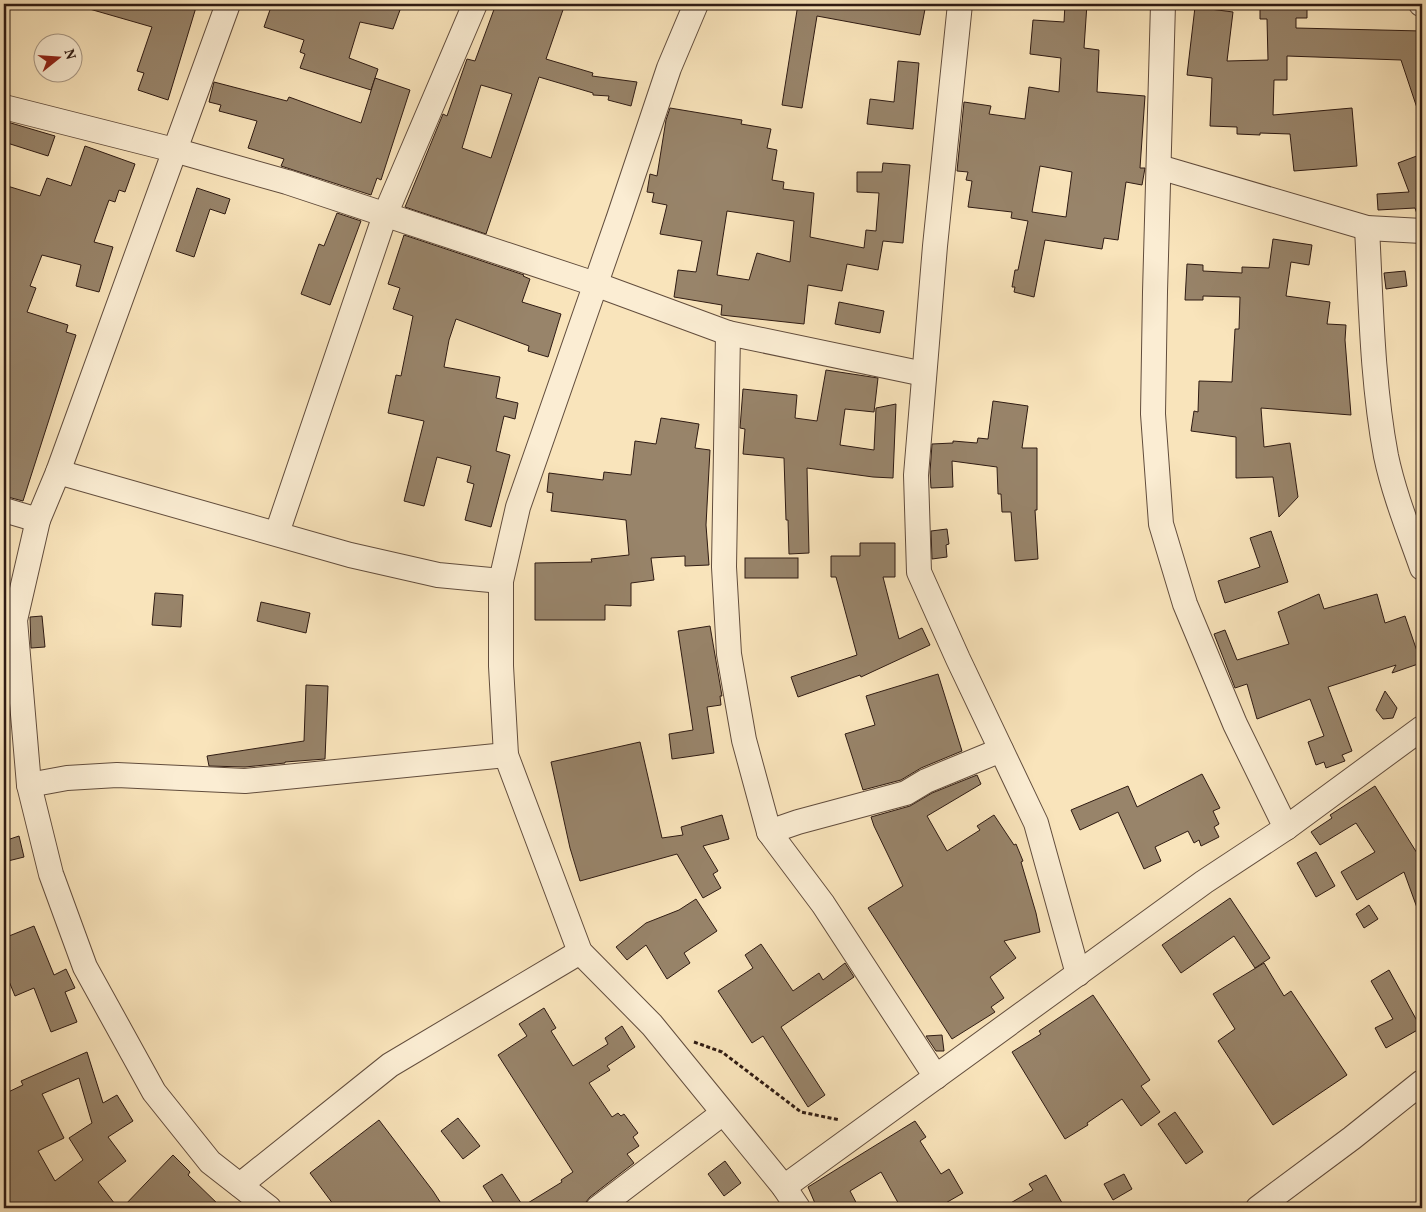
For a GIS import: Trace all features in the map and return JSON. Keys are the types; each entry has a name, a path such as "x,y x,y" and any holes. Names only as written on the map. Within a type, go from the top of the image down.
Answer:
{"street":[{"path":"228,4 58,472 38,520 15,620 29,785 51,874 85,967 154,1092 210,1162 269,1208"},
{"path":"277,533 385,215 474,4"},
{"path":"696,4 668,68 518,507 501,581 501,666 506,755 580,952 652,1025 784,1187 798,1208"},
{"path":"960,4 935,246 916,475 920,572 958,660 1036,822 1078,974"},
{"path":"1163,4 1153,414 1161,524 1185,604 1196,632 1235,724 1286,828"},
{"path":"4,107 174,150 287,182 595,284 728,332 924,374"},
{"path":"1159,167 1367,228 1422,231"},
{"path":"1367,228 1376,391 1387,457 1395,490 1422,568"},
{"path":"728,332 724,567 728,654 744,740 769,832 823,904 936,1077"},
{"path":"58,472 350,555 438,575 501,581"},
{"path":"4,510 38,520"},
{"path":"784,1187 1204,882 1286,828 1422,728"},
{"path":"769,832 798,822 906,793 926,781 1001,750"},
{"path":"29,785 67,778 116,775 245,781 506,755"},
{"path":"240,1185 390,1065 580,952"},
{"path":"1258,1208 1352,1138 1422,1082"},
{"path":"598,1208 723,1113"}],"path":[{"path":"687,1039 722,1052 801,1112 869,1126"}],"building":[{"path":"87,4 197,4 168,100 138,90 144,73 137,71 152,27 86,8"},
{"path":"272,4 376,4 400,10 393,29 360,22 349,58 378,69 371,90 300,68 305,54 300,52 304,40 264,27"},
{"path":"496,4 565,4 546,59 593,73 592,76 637,82 631,106 608,100 609,96 593,95 593,93 539,77 486,234 405,207 443,114 447,116 467,59 475,61","holes":["481,85 512,94 491,158 462,148"]},
{"path":"798,4 875,4 900,8 900,4 926,4 920,35 817,16 802,108 782,105"},
{"path":"1065,4 1087,4 1084,48 1099,50 1097,92 1145,96 1140,168 1145,168 1142,185 1126,182 1118,240 1104,238 1102,249 1045,240 1034,297 1014,292 1015,287 1012,287 1015,270 1018,270 1028,221 1011,218 1012,212 968,207 972,181 966,180 968,172 957,171 964,102 991,106 989,114 1025,119 1029,87 1059,92 1061,58 1030,54 1033,20 1064,22","holes":["1040,166 1072,172 1066,217 1032,212"]},
{"path":"1260,4 1307,4 1307,18 1296,18 1296,28 1422,31 1422,113 1419,114 1401,60 1287,56 1287,80 1274,80 1273,115 1352,108 1357,166 1294,171 1290,134 1237,134 1237,127 1210,126 1212,78 1187,75 1195,7 1233,12 1227,61 1268,60 1267,19 1260,19"},
{"path":"898,61 919,63 913,129 867,124 870,99 894,102"},
{"path":"375,78 410,90 381,180 377,178 371,195 281,166 284,159 248,148 257,121 219,111 221,105 209,102 214,82 287,101 289,97 361,123"},
{"path":"670,108 742,120 741,124 771,129 767,148 777,150 772,180 784,182 783,189 814,193 810,237 864,248 866,230 876,231 879,193 857,192 857,172 882,172 883,163 910,165 903,243 883,241 878,270 847,264 842,291 808,285 804,324 721,315 722,305 674,297 678,270 696,272 702,241 660,234 667,205 652,202 654,193 647,192 650,174 657,176 666,120","holes":["727,211 794,221 790,262 757,253 749,280 717,275"]},
{"path":"4,121 55,136 48,156 4,142"},
{"path":"85,146 135,164 125,192 119,190 115,202 109,200 94,242 113,247 99,292 76,286 81,265 42,255 30,286 36,288 27,312 68,325 66,332 76,335 23,501 4,496 4,185 40,196 47,178 71,186"},
{"path":"1422,154 1422,217 1418,217 1415,208 1378,210 1377,194 1409,192 1398,163"},
{"path":"197,188 230,199 225,214 210,209 194,257 176,251"},
{"path":"337,213 361,221 330,305 301,294 319,244 324,246"},
{"path":"404,235 524,275 530,279 522,302 561,314 548,357 528,351 529,346 456,319 449,340 444,367 500,377 496,398 518,403 515,419 504,416 496,451 510,455 491,527 465,520 474,484 467,482 471,466 437,457 424,506 404,501 424,421 388,413 396,375 401,376 413,316 393,309 400,288 388,284"},
{"path":"1273,239 1312,245 1309,265 1291,262 1286,296 1330,302 1327,324 1346,325 1345,340 1351,415 1261,408 1264,447 1290,443 1298,497 1279,517 1273,477 1236,478 1236,437 1191,431 1194,411 1198,412 1199,381 1232,382 1235,329 1239,329 1240,297 1203,296 1203,300 1185,300 1187,264 1203,265 1203,271 1242,273 1242,267 1269,268"},
{"path":"1405,271 1407,286 1386,289 1384,273"},
{"path":"839,302 884,311 880,333 835,324"},
{"path":"826,370 878,378 874,412 845,409 840,445 874,450 876,408 896,404 893,478 807,468 809,553 789,554 784,458 743,454 745,429 740,428 743,389 797,395 795,418 817,421"},
{"path":"993,401 1028,406 1022,448 1037,448 1037,510 1035,510 1038,559 1015,561 1011,512 1002,512 1001,494 998,494 997,467 952,461 953,487 931,488 932,444 953,443 953,441 977,443 978,438 988,439"},
{"path":"661,418 699,424 695,448 710,450 706,525 709,565 685,566 685,556 651,558 654,580 631,583 631,606 605,605 605,620 535,620 535,563 592,562 591,559 629,555 626,520 551,511 553,493 547,492 549,473 603,480 604,472 631,475 635,441 656,444"},
{"path":"947,529 949,544 946,545 947,557 932,559 931,531"},
{"path":"1271,531 1288,582 1225,603 1218,581 1260,567 1250,538"},
{"path":"860,543 895,543 895,577 883,577 899,639 922,628 930,645 861,677 860,675 798,697 791,677 857,655 836,577 831,577 831,556 860,556"},
{"path":"745,558 798,558 798,578 745,578"},
{"path":"155,593 183,595 181,627 152,625"},
{"path":"1319,594 1324,609 1377,594 1385,623 1405,616 1421,663 1392,673 1396,665 1328,687 1352,751 1342,755 1345,761 1326,768 1324,762 1316,765 1308,742 1324,736 1310,699 1257,719 1247,684 1235,688 1214,634 1225,630 1237,660 1289,644 1278,612"},
{"path":"261,602 310,613 306,633 257,621"},
{"path":"42,616 45,647 31,648 30,617"},
{"path":"710,626 722,696 720,696 721,705 707,707 714,753 672,759 669,734 693,730 678,631"},
{"path":"938,674 962,751 921,768 901,780 863,790 845,734 875,725 866,696"},
{"path":"306,685 328,686 325,759 245,767 209,766 207,756 304,741"},
{"path":"1385,691 1397,708 1393,718 1383,719 1376,710"},
{"path":"640,742 662,838 683,835 681,827 722,815 729,839 703,846 718,871 713,874 721,888 703,898 677,854 580,881 570,848 551,762"},
{"path":"1202,774 1220,808 1213,811 1219,824 1214,827 1219,837 1201,846 1199,840 1194,843 1188,831 1155,847 1161,861 1144,869 1118,812 1080,830 1071,810 1128,786 1137,807"},
{"path":"977,775 981,784 927,816 947,851 980,830 977,826 994,815 1014,845 1016,844 1023,861 1021,862 1040,932 1004,941 1016,958 990,977 1004,998 991,1007 995,1012 952,1039 868,908 903,886 871,817 910,806 932,793"},
{"path":"1375,786 1422,861 1422,915 1420,916 1404,872 1357,900 1341,872 1375,852 1356,823 1320,845 1311,832 1332,818 1330,815"},
{"path":"19,836 24,857 4,862 4,841"},
{"path":"1316,852 1335,886 1316,897 1297,863"},
{"path":"1230,898 1270,958 1255,968 1234,936 1181,973 1162,945"},
{"path":"696,899 717,931 684,953 690,963 667,979 646,945 627,960 616,947 646,923 679,910"},
{"path":"1369,905 1378,919 1364,928 1356,914"},
{"path":"34,926 54,975 66,969 75,988 65,992 77,1022 51,1032 34,988 15,996 4,969 4,938"},
{"path":"761,944 793,991 819,973 823,980 845,963 854,977 781,1027 825,1095 808,1107 763,1036 752,1043 718,991 753,968 745,955"},
{"path":"1264,963 1284,996 1291,991 1347,1075 1273,1125 1218,1041 1235,1029 1213,994"},
{"path":"1389,970 1421,1028 1386,1048 1375,1028 1393,1019 1371,981"},
{"path":"1093,995 1150,1080 1141,1086 1160,1112 1141,1126 1122,1099 1087,1123 1088,1125 1065,1139 1012,1052 1041,1034 1039,1031"},
{"path":"544,1008 556,1028 551,1031 573,1066 608,1044 605,1038 622,1026 635,1047 607,1066 610,1070 589,1083 612,1117 618,1113 621,1116 624,1114 638,1133 633,1137 639,1146 627,1154 634,1163 590,1197 584,1208 497,1208 483,1186 502,1174 523,1206 562,1182 561,1180 573,1172 498,1055 527,1036 519,1024"},
{"path":"942,1035 944,1051 936,1051 926,1036"},
{"path":"87,1052 103,1103 117,1095 133,1121 108,1137 126,1161 98,1182 118,1208 4,1208 4,1094 23,1085 21,1081","holes":["79,1078 92,1123 69,1138 83,1160 55,1181 38,1151 64,1138 42,1094"]},
{"path":"1175,1112 1203,1152 1186,1164 1158,1124"},
{"path":"458,1118 480,1146 463,1159 441,1131"},
{"path":"379,1120 444,1208 336,1208 310,1173"},
{"path":"915,1121 926,1137 920,1141 941,1174 949,1169 963,1193 937,1208 901,1208 881,1172 850,1191 859,1208 817,1208 808,1187"},
{"path":"173,1155 190,1172 188,1175 222,1208 122,1208"},
{"path":"725,1161 741,1183 724,1196 708,1174"},
{"path":"1124,1174 1132,1189 1113,1200 1104,1184"},
{"path":"1046,1175 1065,1208 1002,1208 1033,1190 1029,1184"}]}
